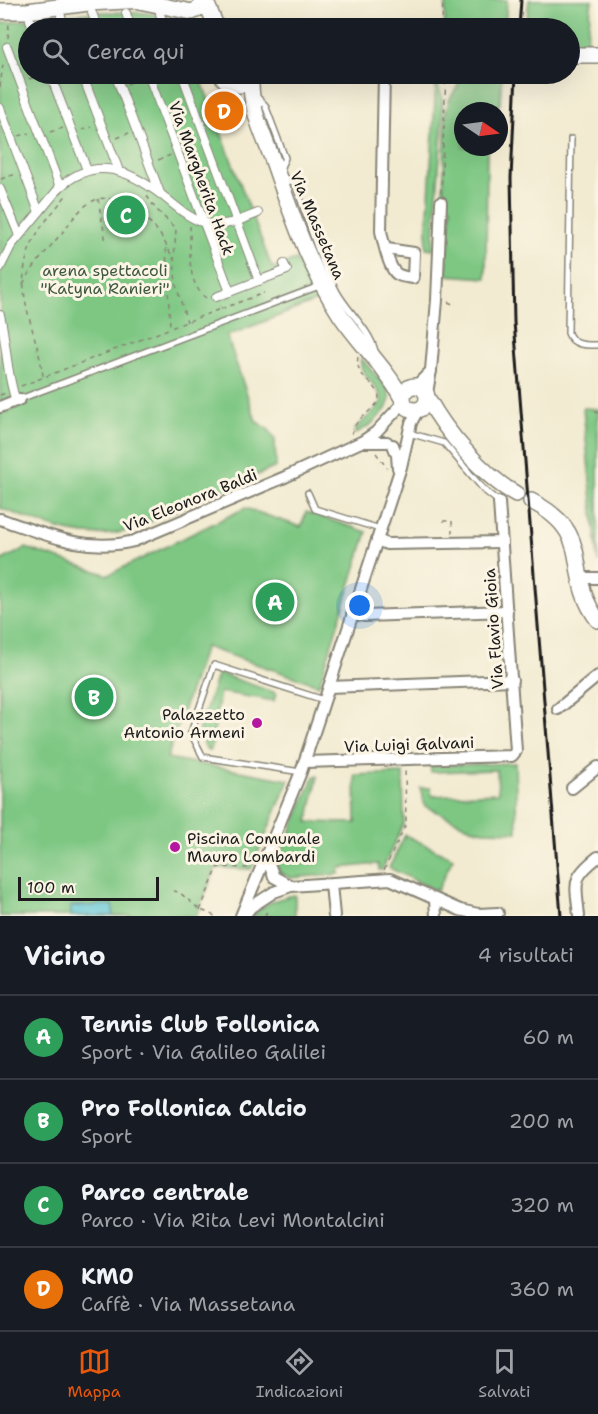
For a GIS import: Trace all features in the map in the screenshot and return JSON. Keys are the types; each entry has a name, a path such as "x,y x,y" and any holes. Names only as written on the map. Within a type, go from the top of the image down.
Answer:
{"main road":[{"path":"0,11 27,11 89,3 142,0 198,10 204,0"},
{"path":"204,0 212,18"},
{"path":"182,7 195,18"},
{"path":"580,55 598,55"},
{"path":"234,85 245,84"},
{"name":"Via Massetana","path":"250,112 253,84"},
{"name":"Via Massetana","path":"234,85 250,112 278,175 301,238 322,285 351,331 384,370 404,401"},
{"name":"Via Massetana","path":"384,370 420,397 489,476 516,494"},
{"path":"404,401 404,392 420,397"},
{"path":"531,501 555,514 571,530 578,547 586,600 598,620"}],"street":[{"path":"92,12 94,18"},
{"path":"126,13 128,18"},
{"path":"160,14 161,18"},
{"path":"7,47 18,77"},
{"path":"21,84 60,187"},
{"path":"54,84 87,170"},
{"path":"86,84 119,171"},
{"path":"119,84 160,194"},
{"name":"Via Margherita Hack","path":"152,84 230,292"},
{"path":"186,84 259,281"},
{"path":"384,84 381,231 387,249"},
{"path":"0,108 39,212"},
{"path":"0,268 19,235 60,187 74,176 87,170 119,171 138,180 190,216 204,222 220,224 237,221 258,213"},
{"path":"0,189 19,235"},
{"path":"395,474 404,454 411,423 431,370 441,202"},
{"path":"213,298 287,270 284,264"},
{"path":"0,315 16,397 0,407"},
{"path":"361,442 383,425 404,401"},
{"path":"242,916 302,767 379,535 398,461 390,443 381,432 383,425"},
{"path":"390,443 401,444 408,436"},
{"name":"Via Eleonora Baldi","path":"0,519 66,541 92,545 121,544 134,541 285,477 361,442 390,443"},
{"name":"Via Flavio Gioia","path":"499,502 515,754"},
{"path":"379,535 387,544 502,542"},
{"path":"582,578 598,578"},
{"path":"352,614 365,616 507,611"},
{"path":"558,709 598,676"},
{"path":"329,687 512,680"},
{"name":"Via Luigi Galvani","path":"302,767 405,759 512,756 515,754"},
{"path":"572,788 598,767"},
{"path":"266,856 274,877"},
{"path":"579,916 577,877 582,869 598,857"},
{"path":"259,874 274,877 291,886"},
{"path":"259,874 263,887 274,892"},
{"path":"242,916 274,892 291,886 390,879 464,914 498,913"},
{"path":"331,884 334,916"},
{"path":"435,900 436,916"}],"lane":[{"path":"255,84 285,158 278,175 295,183 333,284 342,301 373,343 384,370"},
{"path":"571,139 568,333 571,339 579,344 598,345"},
{"path":"16,397 322,285"},
{"path":"408,436 444,442 484,490 499,502"},
{"path":"308,493 315,509 379,535"},
{"path":"302,767 203,757 191,733 214,665 324,700"}],"path":[{"path":"442,18 443,0"},
{"path":"120,87 126,84"},
{"path":"441,202 446,84"},
{"path":"166,121 196,110"},
{"path":"203,129 250,112"},
{"path":"230,119 232,126"},
{"path":"12,139 39,132 72,130 101,123"},
{"path":"108,141 137,130"},
{"path":"149,164 178,153"},
{"path":"0,180 24,171"},
{"path":"190,186 220,175"},
{"path":"138,180 155,208 176,229 174,260 176,285 187,322"},
{"path":"43,377 39,351 26,312 22,285 26,261 40,229 70,189"},
{"path":"22,285 37,263 80,212 90,202 98,199 113,200 135,211 154,227 174,260"},
{"path":"98,199 106,242"},
{"path":"190,216 193,275 200,292 213,298 220,309"},
{"path":"166,246 170,328"},
{"path":"259,281 268,305"},
{"path":"230,292 238,316"},
{"path":"16,397 43,377 264,293"},
{"path":"448,302 455,305"},
{"path":"352,434 357,421 380,399 378,393 359,371 358,356"},
{"path":"372,447 395,474"},
{"path":"443,521 452,521 453,543"},
{"path":"380,880 406,824 405,759"},
{"path":"200,910 218,867 253,868 259,874"},
{"path":"173,891 179,892 200,910 215,916"}],"green space":[{"path":"446,0 507,0 506,18 445,18"},
{"path":"529,0 592,0 586,46 580,46 580,18 527,18"},
{"path":"97,12 144,13 178,18 44,18"},
{"name":"arena spettacoli \"Katyna Ranieri\"","path":"18,21 18,84 203,84 272,268 296,260 319,300 227,336 256,421 269,430 275,440 276,467 130,530 96,535 79,533 48,526 0,508 0,414 20,406 16,395 0,402 0,23"},
{"path":"437,84 442,96 443,118 433,249 426,248"},
{"path":"458,84 501,84 500,102 454,102 454,156 487,156 486,278 446,275 451,207 444,200 443,194 446,111"},
{"path":"361,358 388,390 390,399 386,409 372,424 355,434 355,429 378,407 382,400 362,369"},
{"path":"583,408 598,409 598,563"},
{"path":"245,508 301,527 306,512 367,532 319,685 205,647 167,758 289,780 251,869 216,868 196,916 0,916 0,561 26,548 108,575"},
{"path":"218,673 276,693 274,701 220,692 211,750 207,750 198,732"},
{"path":"515,763 517,832 484,831 471,828 425,806 420,788 431,788 432,796 498,793 497,770 431,772 430,766"},
{"path":"403,773 404,823 382,870 379,870 378,864 339,868 339,874 290,878 279,872 277,863 314,776 318,776 308,822 356,823 355,775"},
{"path":"405,835 453,858 437,891 389,868"},
{"path":"295,895 295,916 252,916 272,902"}],"water":[{"path":"113,905 113,916 71,916 71,906"}],"railway":[{"path":"520,18 521,0"},
{"path":"516,84 511,178 514,322 561,916"}],"place":[{"name":"KM0","path":"224,111"},
{"name":"Parco centrale","path":"126,215"},
{"name":"Tennis Club Follonica","path":"275,602"},
{"name":"Pro Follonica Calcio","path":"94,697"},
{"name":"Palazzetto Antonio Armeni","path":"257,723"},
{"name":"Piscina Comunale Mauro Lombardi","path":"175,847"}]}
